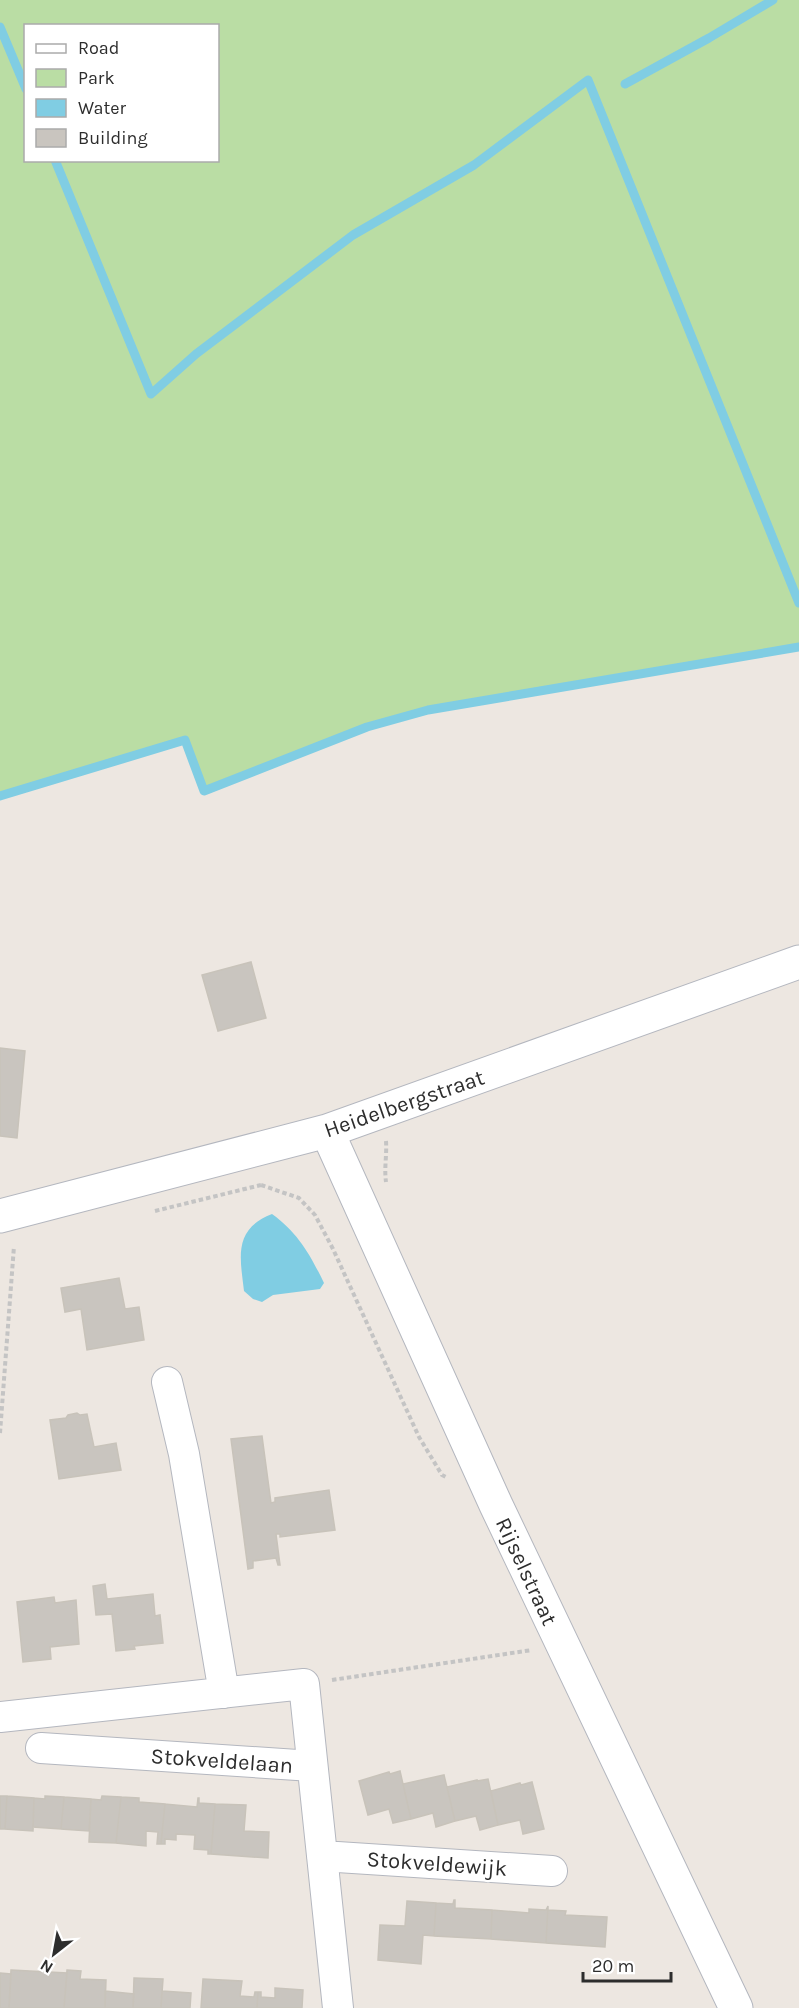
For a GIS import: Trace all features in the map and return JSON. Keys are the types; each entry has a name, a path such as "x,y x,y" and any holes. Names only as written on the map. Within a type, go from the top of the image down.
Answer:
{"street":[{"name":"Heidelbergstraat","path":"0,1216 327,1131 799,962"},
{"name":"Rijselstraat","path":"327,1131 496,1505 736,2008"},
{"path":"166,1382 184,1454 224,1693"},
{"path":"0,1717 304,1684"},
{"name":"Stokveldelaan","path":"41,1748 312,1766 304,1684"},
{"path":"312,1766 338,2008"},
{"name":"Stokveldewijk","path":"322,1856 552,1871"}],"path":[{"path":"261,1185 299,1198 315,1215 333,1249 419,1437 442,1475 451,1480"},
{"path":"0,1432 14,1246"},
{"path":"304,1684 563,1646"}],"green space":[{"path":"0,0 799,0 799,647 428,710 367,727 204,791 185,740 0,793"}],"water":[{"path":"272,1214 289,1229 308,1253 324,1283 320,1289 273,1295 262,1302 253,1299 244,1291 241,1256 245,1236 259,1220"}],"building":[{"path":"251,962 266,1018 218,1031 202,975"},
{"path":"0,1048 25,1051 17,1138 0,1136"},
{"path":"119,1278 125,1309 139,1307 144,1340 87,1350 81,1309 65,1312 61,1288"},
{"path":"87,1414 94,1447 116,1443 121,1470 59,1479 50,1420 66,1418 68,1415"},
{"path":"262,1436 271,1503 275,1502 275,1498 329,1490 335,1530 280,1537 280,1534 276,1534 280,1565 276,1558 253,1561 253,1568 248,1569 231,1439"},
{"path":"105,1584 107,1599 153,1594 155,1616 160,1615 163,1643 134,1646 135,1649 116,1651 112,1614 96,1615 93,1586"},
{"path":"54,1597 55,1603 76,1600 79,1644 50,1647 51,1659 23,1662 17,1602"},
{"path":"400,1771 411,1819 393,1823 389,1809 368,1815 359,1781"},
{"path":"444,1775 455,1821 436,1827 433,1813 411,1819 403,1784"},
{"path":"488,1779 498,1825 480,1830 476,1816 455,1821 447,1787"},
{"path":"532,1782 544,1829 523,1834 520,1820 498,1825 491,1791"},
{"path":"0,1796 7,1796 5,1829 0,1829"},
{"path":"7,1796 34,1798 33,1831 5,1829"},
{"path":"45,1796 64,1797 61,1829 33,1827 34,1798 45,1799"},
{"path":"102,1796 121,1797 116,1843 89,1842 91,1799 101,1800"},
{"path":"64,1797 91,1799 89,1831 61,1829"},
{"path":"121,1797 139,1798 139,1802 165,1804 161,1844 157,1844 158,1832 146,1831 146,1846 116,1843"},
{"path":"198,1798 199,1803 215,1804 211,1854 208,1854 208,1850 194,1849 195,1835 176,1834 176,1840 165,1839 165,1844 161,1844 165,1804 197,1807"},
{"path":"215,1804 246,1805 244,1831 269,1832 268,1858 211,1854"},
{"path":"454,1900 455,1908 492,1910 491,1939 434,1936 436,1903 453,1904"},
{"path":"407,1901 436,1903 434,1936 423,1935 421,1964 378,1960 380,1925 405,1926"},
{"path":"548,1906 548,1910 566,1911 565,1915 607,1917 605,1947 546,1943"},
{"path":"548,1906 546,1943 491,1939 492,1910 529,1913 529,1909 546,1910"},
{"path":"11,1970 67,1973 64,2008 9,2008"},
{"path":"67,1970 81,1971 80,1979 106,1980 105,2008 64,2008"},
{"path":"0,1973 11,1974 9,2008 0,2008"},
{"path":"134,1978 163,1979 161,2008 133,2008"},
{"path":"203,1979 242,1981 240,1996 254,1997 255,1992 258,1992 257,2008 201,2008"},
{"path":"275,1988 303,1990 302,2008 257,2008 258,1992 261,1992 261,1997 275,1998"},
{"path":"105,1991 134,1994 133,2008 105,2008"},
{"path":"162,1991 191,1993 190,2008 161,2008"}],"waterway":[{"path":"625,84 773,0"},
{"path":"0,27 24,84"},
{"path":"56,162 151,394 196,354 353,235 474,165 588,80 799,603"},
{"path":"0,796 185,740 204,791 367,727 428,710 799,647"}]}
